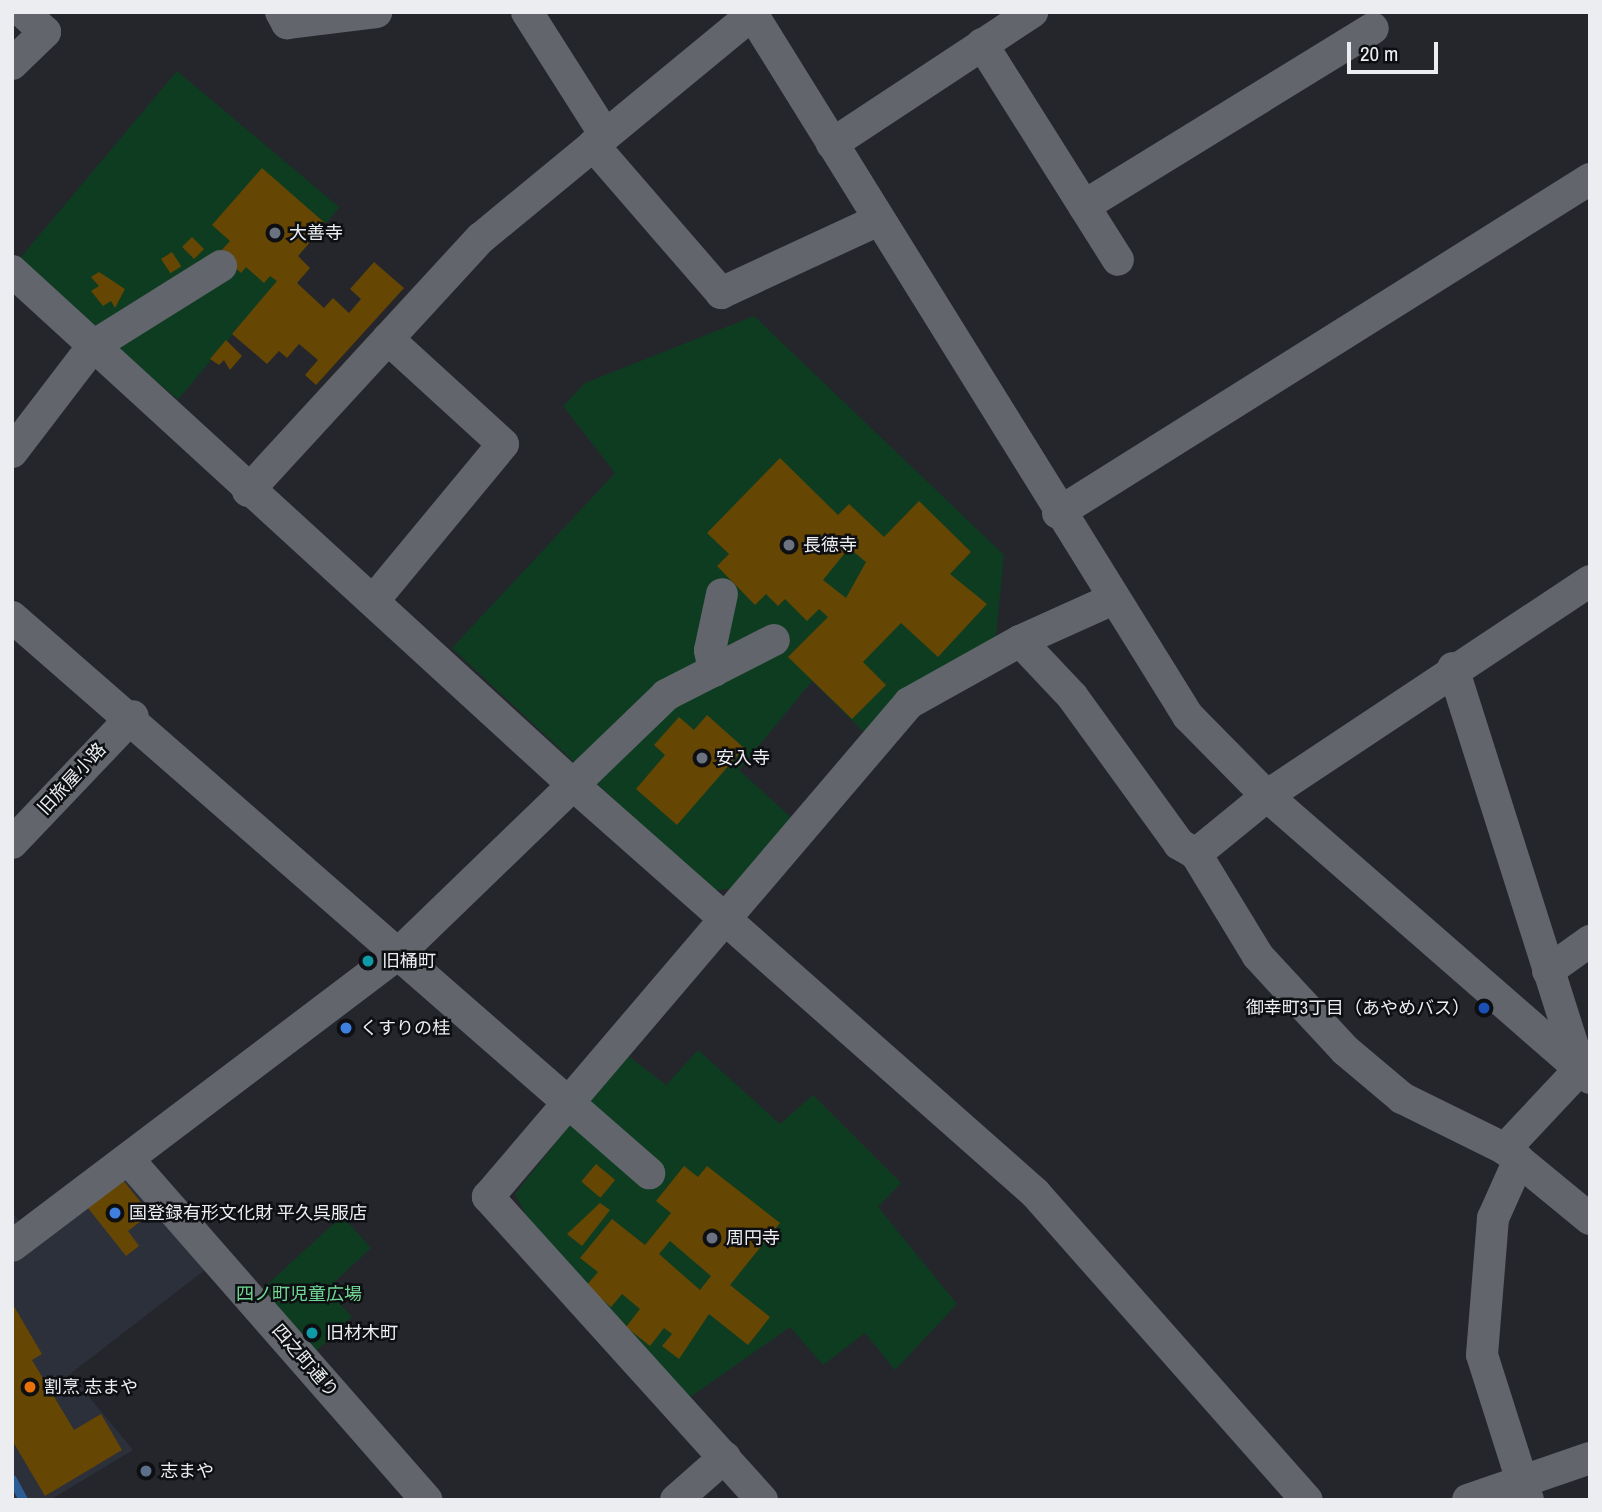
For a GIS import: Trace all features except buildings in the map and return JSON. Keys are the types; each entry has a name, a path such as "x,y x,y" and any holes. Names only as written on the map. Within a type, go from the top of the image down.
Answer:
{"street":[{"path":"12,64 45,32 23,12"},
{"path":"281,12 287,23 376,12"},
{"path":"527,12 599,140 721,293 878,220"},
{"path":"832,144 1031,12"},
{"path":"248,491 481,238 751,14 1111,600 1188,716 1267,796 1585,1074"},
{"path":"1084,206 1373,28"},
{"path":"982,44 1118,260"},
{"path":"1058,513 1590,179"},
{"path":"12,452 93,346 221,266"},
{"path":"12,271 248,491 374,600 570,782 1035,1193 1307,1500"},
{"path":"374,600 503,444 388,339"},
{"path":"1196,854 1267,796 1453,668 1590,581"},
{"path":"714,670 710,650 722,594"},
{"path":"762,1500 726,1457 488,1197 722,915 909,703 1020,640 1111,600"},
{"path":"12,617 133,716 398,954 649,1172"},
{"path":"12,1246 398,954 570,782 666,695 774,640"},
{"path":"1020,640 1072,696 1179,844 1196,854 1258,956 1345,1050 1402,1098 1512,1155 1590,1219"},
{"path":"1453,668 1548,971 1585,1074"},
{"name":"旧旅屋小路","path":"12,843 133,716"},
{"path":"1548,971 1590,941"},
{"path":"1525,1490 1482,1354 1493,1218 1512,1155 1585,1074"},
{"name":"四之町通り","path":"128,1160 426,1500"},
{"path":"676,1500 726,1457"},
{"path":"1468,1500 1525,1490 1590,1458"}],"shaded area":[{"path":"113,1152 206,1269 70,1374 133,1450 50,1500 12,1500 12,1212 23,1226"}],"green space":[{"path":"177,71 339,207 178,400 16,263"},
{"path":"754,316 1004,555 994,655 868,736 812,681 739,770 796,822 733,889 711,890 452,648 615,473 563,406 585,383"},
{"path":"698,1050 780,1124 813,1095 901,1183 878,1207 957,1304 895,1370 865,1333 823,1365 790,1327 686,1400 534,1230 515,1194 626,1054 666,1085"},
{"name":"四ノ町児童広場","path":"342,1216 371,1248 327,1289 352,1317 314,1353 259,1292"}],"waterway":[{"path":"12,1479 23,1500"}],"place":[{"name":"大善寺","path":"275,233"},
{"name":"長徳寺","path":"789,545"},
{"name":"安入寺","path":"702,758"},
{"name":"旧桶町","path":"368,961"},
{"name":"御幸町3丁目（あやめバス）","path":"1484,1008"},
{"name":"くすりの桂","path":"346,1028"},
{"name":"国登録有形文化財 平久呉服店","path":"115,1213"},
{"name":"周円寺","path":"712,1238"},
{"name":"旧材木町","path":"312,1333"},
{"name":"割烹 志まや","path":"30,1387"},
{"name":"志まや","path":"146,1471"}]}
